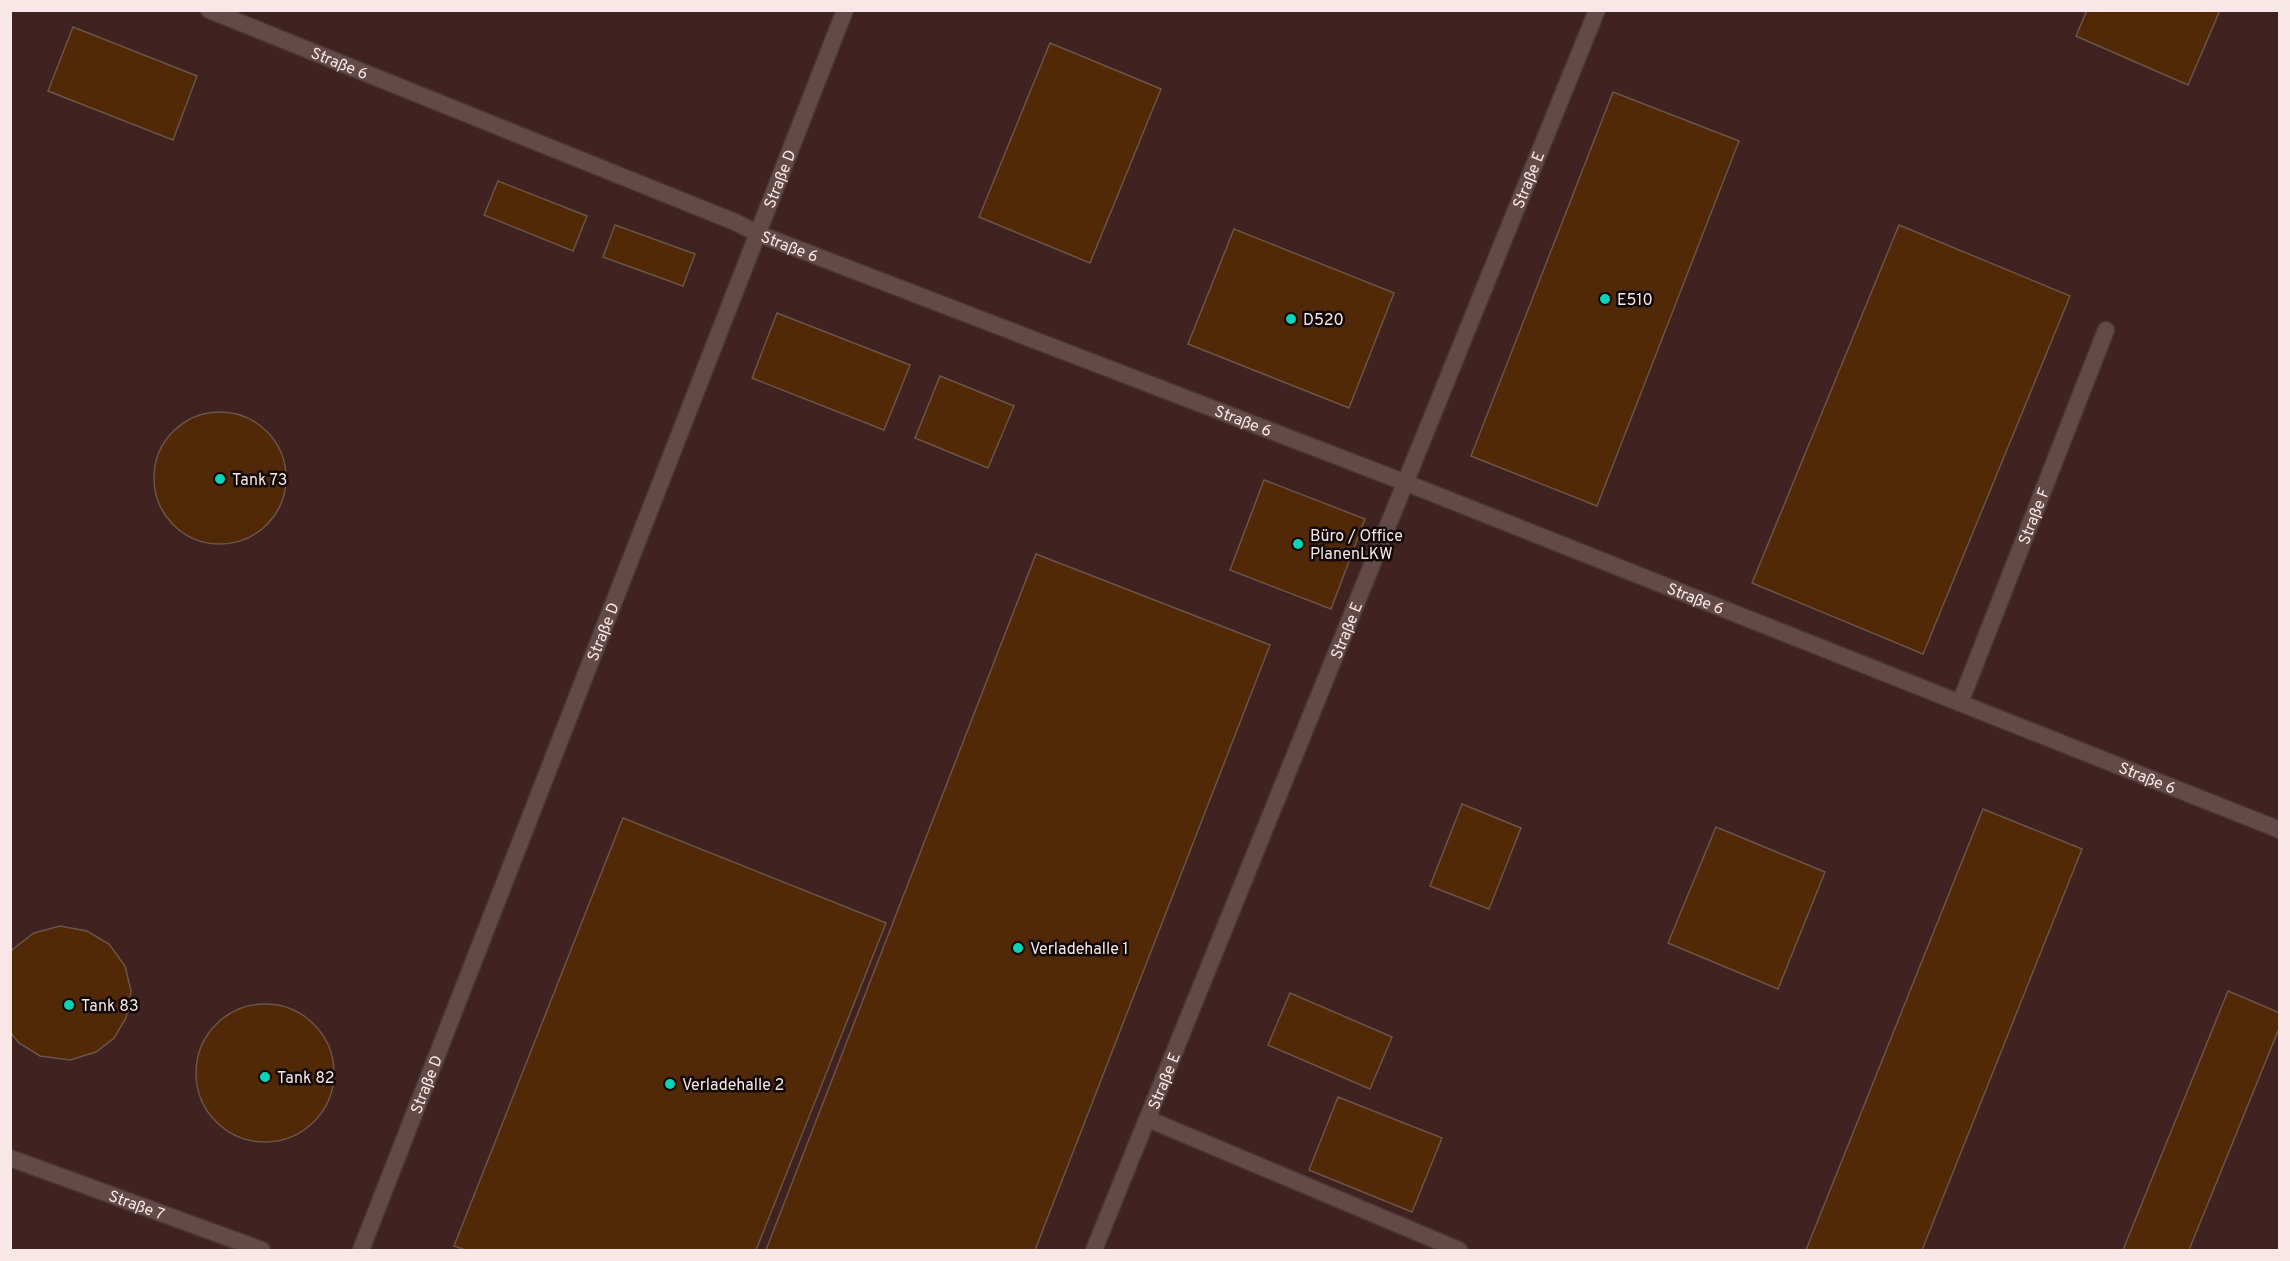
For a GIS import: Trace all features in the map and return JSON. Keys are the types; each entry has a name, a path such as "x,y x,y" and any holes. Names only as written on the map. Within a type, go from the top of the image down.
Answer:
{"lane":[{"name":"Straße 6","path":"208,10 735,222 759,234 1404,482 2280,830"},
{"name":"Straße D","path":"361,1251 759,234 844,10"},
{"name":"Straße E","path":"1094,1251 1335,662 1404,482 1597,10"},
{"name":"Straße F","path":"1960,703 2106,330"},
{"path":"1148,1119 1459,1251"},
{"name":"Straße 7","path":"10,1158 262,1251"}],"shaded area":[{"path":"11,11 2279,11 2279,1250 11,1250"}],"building":[{"path":"2087,10 2220,10 2188,85 2076,36"},
{"path":"73,27 197,76 173,140 48,91"},
{"path":"1050,43 1161,89 1090,263 979,217"},
{"name":"E510","path":"1613,92 1739,141 1597,506 1471,456"},
{"path":"498,181 587,216 573,251 484,215"},
{"path":"615,225 695,254 683,286 603,257"},
{"path":"1899,225 2070,296 1923,654 1752,583"},
{"name":"D520","path":"1234,229 1394,293 1349,408 1188,344"},
{"path":"777,313 910,365 884,430 752,378"},
{"path":"940,376 1014,406 988,468 915,438"},
{"name":"Tank 73","path":"220,412 245,417 267,431 281,453 286,478 281,503 267,525 245,539 220,544 195,539 173,525 159,503 154,478 159,453 173,431 195,417"},
{"name":"Büro / Office PlanenLKW","path":"1264,480 1365,519 1331,609 1230,570"},
{"name":"Verladehalle 1","path":"1036,554 1270,645 1035,1250 766,1250"},
{"path":"1462,804 1521,828 1489,909 1430,886"},
{"path":"1983,809 2082,849 1922,1250 1806,1250"},
{"name":"Verladehalle 2","path":"623,818 886,923 756,1250 466,1250 454,1246"},
{"path":"1716,827 1825,872 1778,989 1668,943"},
{"name":"Tank 83","path":"60,926 87,931 109,944 125,966 131,991 126,1018 114,1038 96,1052 70,1060 40,1056 19,1043 10,1032 10,953 34,933"},
{"path":"2228,991 2280,1013 2280,1026 2189,1250 2123,1250"},
{"path":"1290,993 1392,1037 1370,1089 1268,1045"},
{"name":"Tank 82","path":"265,1004 291,1009 314,1024 329,1047 334,1073 329,1099 314,1122 291,1137 265,1142 239,1137 216,1122 201,1099 196,1073 201,1047 216,1024 239,1009"},
{"path":"1338,1097 1442,1138 1412,1212 1309,1170"}],"place":[{"name":"E510","path":"1605,299"},
{"name":"D520","path":"1291,319"},
{"name":"Tank 73","path":"220,479"},
{"name":"Büro / Office PlanenLKW","path":"1298,544"},
{"name":"Verladehalle 1","path":"1018,948"},
{"name":"Tank 83","path":"69,1005"},
{"name":"Tank 82","path":"265,1077"},
{"name":"Verladehalle 2","path":"670,1084"}]}
